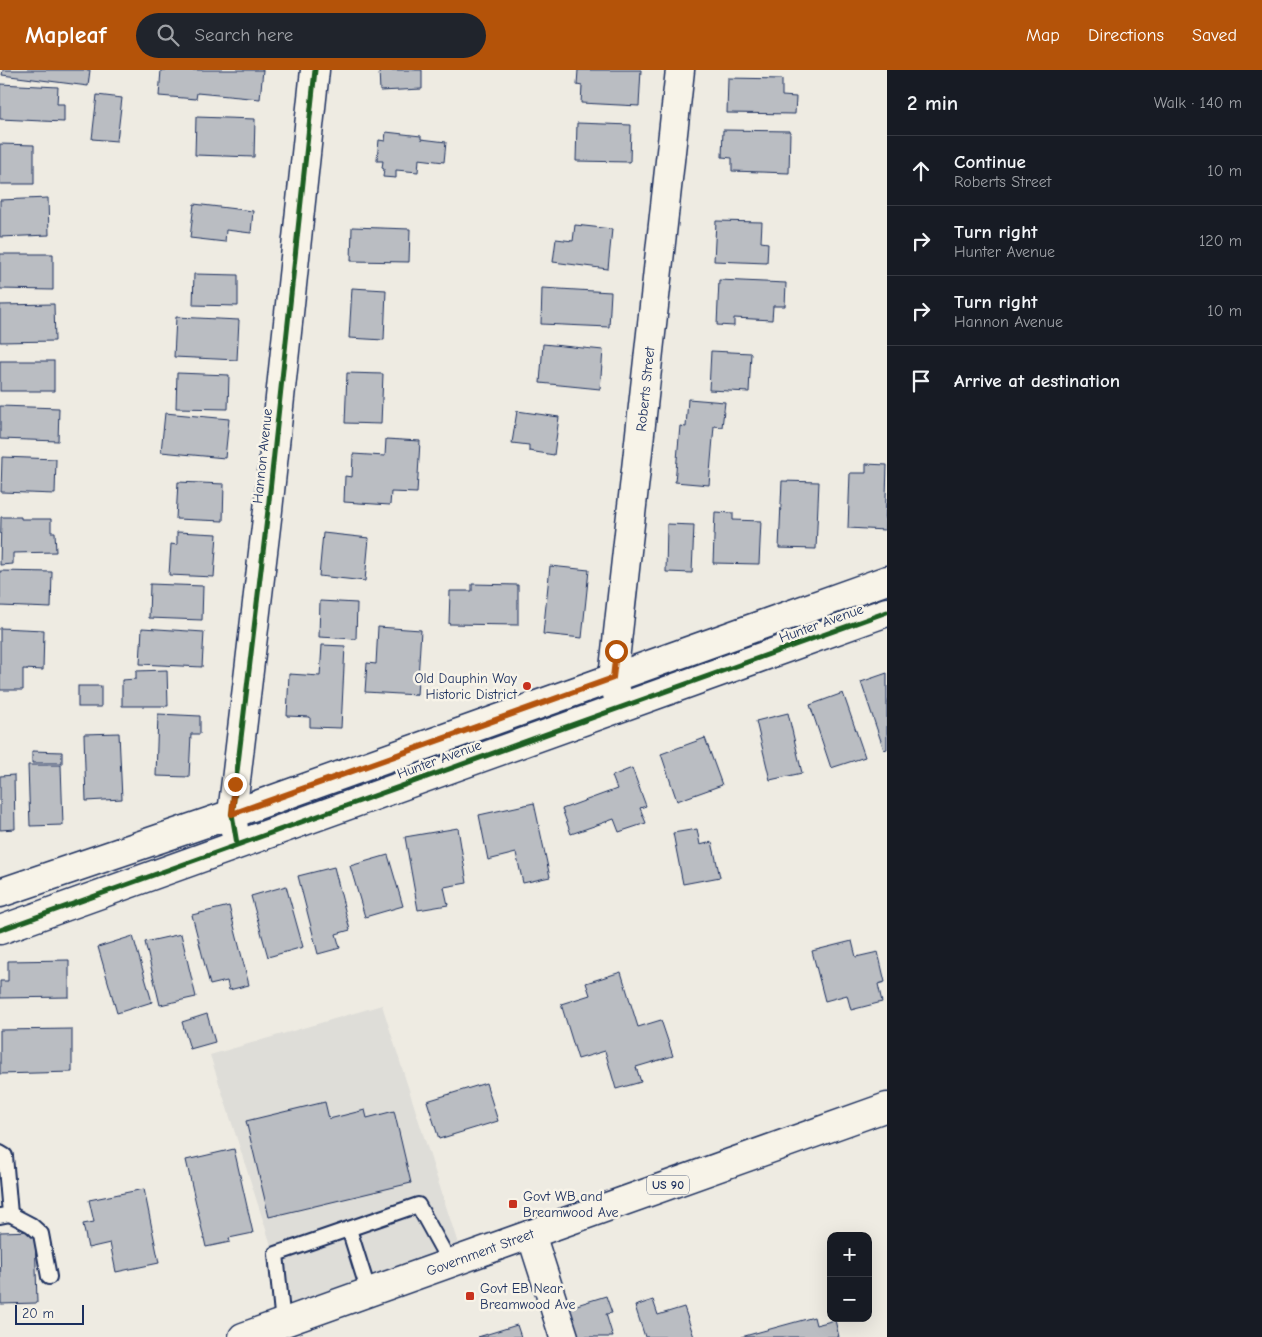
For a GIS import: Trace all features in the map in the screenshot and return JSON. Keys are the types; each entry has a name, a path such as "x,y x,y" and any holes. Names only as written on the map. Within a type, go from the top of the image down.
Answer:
{"street":[{"name":"Hannon Avenue","path":"237,844 232,814 269,501 315,70"},
{"name":"Roberts Street","path":"620,706 613,678 680,70"},
{"name":"Hunter Avenue","path":"0,893 232,814 887,580"},
{"name":"Hunter Avenue","path":"0,930 620,706 887,612"},
{"name":"Government Street","path":"243,1337 285,1330 369,1293 887,1107"},
{"path":"532,1234 564,1337"}],"lane":[{"path":"0,1153 5,1156 5,1215 31,1225 41,1234 49,1277"},
{"path":"285,1330 276,1254 418,1205 450,1263"},
{"path":"348,1229 369,1293"}],"shaded area":[{"path":"382,1005 467,1272 278,1337 287,1295 210,1055"}],"building":[{"path":"3,70 90,70 88,86 2,75"},
{"path":"161,70 263,70 260,99 197,93 196,99 159,96"},
{"path":"379,70 422,70 422,89 380,91"},
{"path":"578,70 641,70 639,106 581,103 582,86 577,85"},
{"path":"728,78 782,79 782,96 796,97 795,114 727,113"},
{"path":"0,84 58,87 57,104 64,104 64,122 0,119"},
{"path":"97,95 122,98 117,141 92,139"},
{"path":"196,117 255,119 254,157 195,155"},
{"path":"577,123 631,125 630,162 576,161"},
{"path":"723,130 790,131 789,173 732,171 732,158 722,157"},
{"path":"386,132 421,136 421,139 446,142 444,162 419,159 418,172 396,170 396,178 383,177 383,161 377,161 377,159 379,140 385,141"},
{"path":"0,144 34,145 34,184 0,184"},
{"path":"48,198 49,235 0,237 0,200"},
{"path":"194,204 253,211 251,233 226,230 225,242 190,238"},
{"path":"716,221 762,222 761,242 768,243 767,263 714,261"},
{"path":"575,225 612,229 608,269 553,262 556,239 573,241"},
{"path":"352,227 410,229 409,262 351,261"},
{"path":"0,254 53,254 53,290 0,289"},
{"path":"194,274 238,275 238,306 193,305"},
{"path":"719,280 786,283 785,306 773,306 772,320 734,318 734,326 717,325"},
{"path":"352,288 386,290 384,340 349,338"},
{"path":"542,288 611,292 609,327 541,324"},
{"path":"54,304 55,341 0,342 0,305"},
{"path":"176,317 239,320 237,360 174,357"},
{"path":"543,344 603,350 600,389 540,383"},
{"path":"711,351 751,353 749,392 709,390"},
{"path":"0,361 54,361 54,391 0,391"},
{"path":"177,373 229,375 228,409 176,408"},
{"path":"347,373 383,374 381,424 345,423"},
{"path":"688,399 725,402 722,427 714,426 709,485 675,482 680,426 686,427"},
{"path":"0,406 59,408 58,441 0,439"},
{"path":"517,411 559,417 554,455 529,451 529,445 512,443"},
{"path":"165,413 229,419 225,458 161,452"},
{"path":"386,439 420,441 417,493 391,492 390,505 344,502 345,476 352,477 353,454 385,456"},
{"path":"2,457 56,459 55,494 1,492"},
{"path":"866,464 887,465 885,530 848,528 850,473 866,473"},
{"path":"782,481 819,482 816,549 779,548"},
{"path":"178,482 224,484 223,521 176,519"},
{"path":"715,512 733,513 733,520 761,521 759,564 713,563"},
{"path":"1,517 51,519 51,532 55,532 56,552 13,553 13,564 0,565"},
{"path":"667,524 694,525 692,573 666,572"},
{"path":"177,532 217,534 214,577 169,575 171,544 177,545"},
{"path":"323,533 369,538 365,581 319,576"},
{"path":"550,566 589,570 582,638 543,634"},
{"path":"0,571 52,572 51,608 0,606"},
{"path":"150,584 203,586 202,620 149,618"},
{"path":"472,584 518,585 518,625 449,624 450,591 472,591"},
{"path":"320,601 357,603 356,639 319,637"},
{"path":"378,627 421,630 417,695 365,692 367,663 376,664"},
{"path":"0,628 44,630 43,670 23,669 23,690 0,690"},
{"path":"142,628 204,632 202,667 140,664"},
{"path":"322,645 345,646 341,728 310,727 310,717 287,716 289,674 320,676"},
{"path":"167,670 168,706 122,706 122,680 136,679 136,671"},
{"path":"887,673 887,749 884,750 861,682"},
{"path":"78,686 101,686 101,707 78,707"},
{"path":"843,693 865,757 831,768 810,705"},
{"path":"788,713 802,773 770,780 756,721"},
{"path":"158,714 200,716 200,734 191,734 189,777 156,776"},
{"path":"119,733 122,799 86,801 84,734"},
{"path":"705,738 722,785 677,801 661,754"},
{"path":"32,751 62,752 62,763 32,763"},
{"path":"28,765 61,765 63,825 30,826"},
{"path":"632,768 646,806 640,808 646,823 619,832 614,819 571,834 562,809 617,789 612,776"},
{"path":"14,775 15,829 0,830 0,776"},
{"path":"534,803 550,877 523,883 516,853 488,860 479,815"},
{"path":"458,828 467,883 444,887 448,905 418,910 405,837"},
{"path":"697,829 700,845 712,842 720,877 683,884 673,833"},
{"path":"388,855 403,906 365,917 350,866"},
{"path":"334,867 350,930 336,934 340,948 318,954 298,876"},
{"path":"286,886 303,947 268,957 251,896"},
{"path":"229,906 249,985 229,990 227,981 210,985 192,915"},
{"path":"181,934 196,997 160,1005 145,942"},
{"path":"133,936 152,1002 117,1013 98,947"},
{"path":"852,941 856,957 878,952 885,982 878,984 882,1002 851,1010 847,995 825,1001 812,951"},
{"path":"69,960 69,997 0,998 0,981 8,981 8,961"},
{"path":"621,972 638,1027 661,1020 673,1056 636,1067 641,1082 616,1089 605,1051 578,1059 561,1004 590,995 586,983"},
{"path":"207,1014 215,1042 190,1049 182,1022"},
{"path":"72,1029 72,1072 0,1074 0,1030"},
{"path":"486,1083 498,1121 439,1139 427,1101"},
{"path":"325,1102 329,1119 365,1110 367,1118 394,1111 411,1183 269,1217 246,1121"},
{"path":"234,1149 253,1233 229,1238 230,1242 206,1247 186,1160"},
{"path":"144,1189 159,1263 116,1272 110,1243 88,1248 83,1224 94,1222 89,1200"},
{"path":"35,1231 37,1303 1,1304 0,1232"},
{"path":"606,1296 612,1313 606,1314 613,1337 576,1337 567,1308"},
{"path":"653,1300 658,1315 684,1307 694,1337 645,1337 635,1306"},
{"path":"814,1317 816,1325 835,1322 839,1337 741,1337"},
{"path":"517,1325 521,1337 478,1337"}],"cycle path":[{"path":"237,844 232,814 268,510 315,70"},
{"path":"0,930 887,612"}],"place":[{"name":"Old Dauphin Way Historic District","path":"527,686"},
{"name":"Govt WB and Breamwood Ave","path":"513,1204"},
{"name":"Govt EB Near Breamwood Ave","path":"470,1296"}],"route":[{"path":"235,784 232,814 613,678 616,651"}]}
